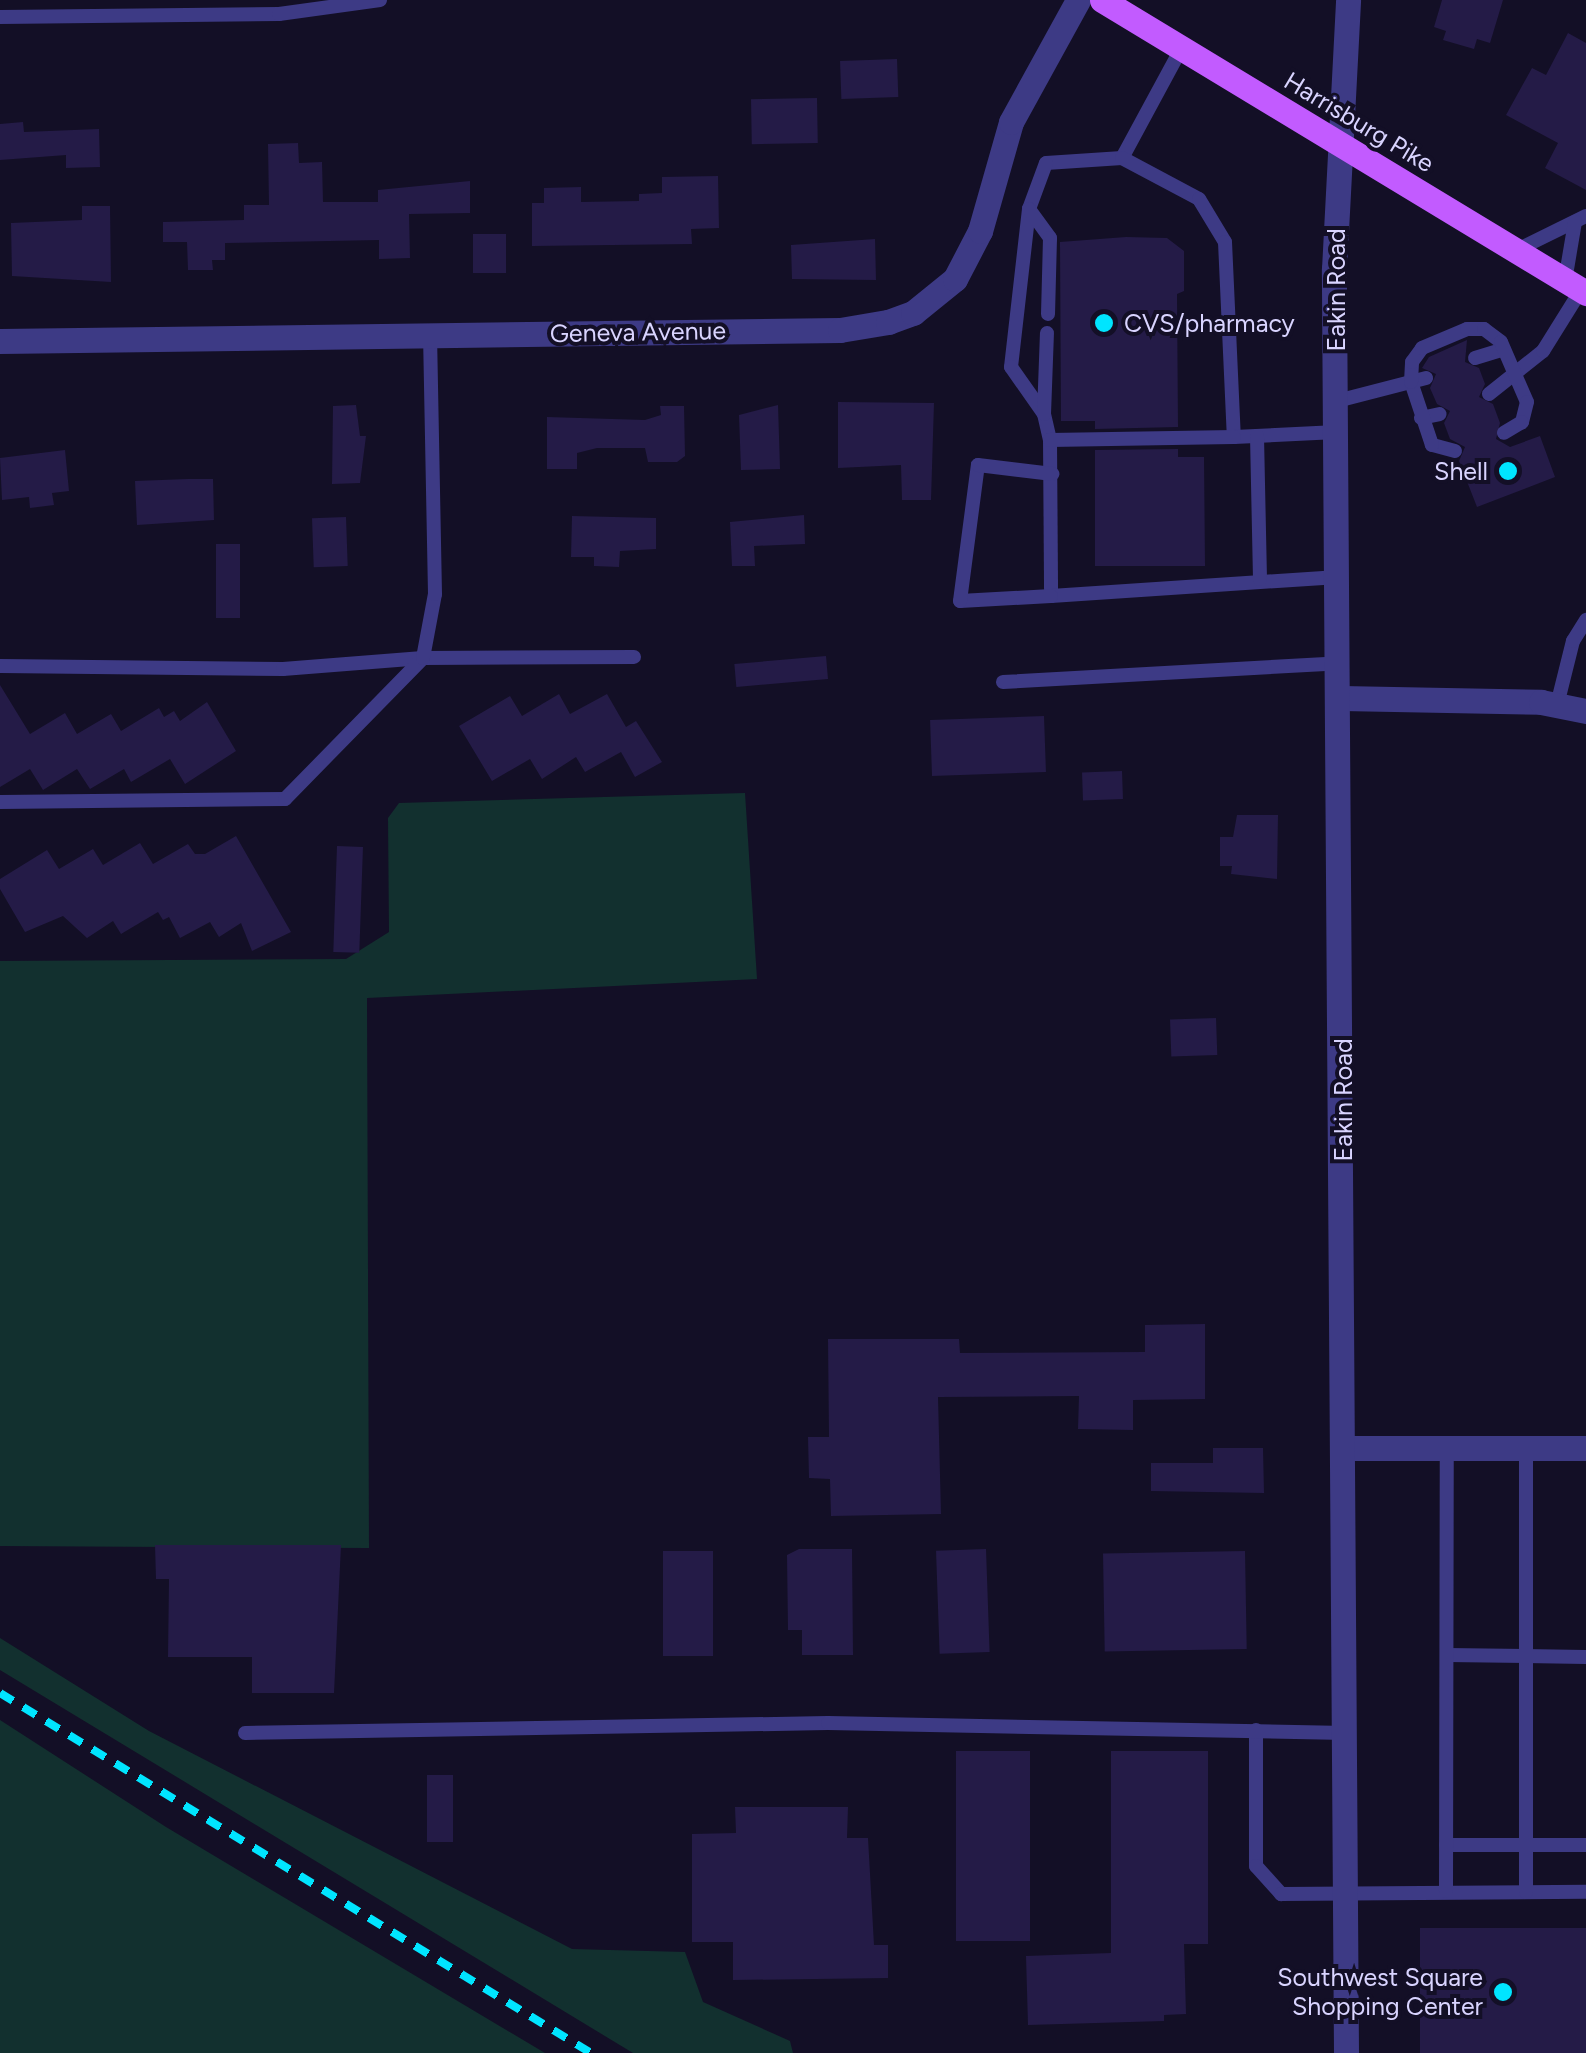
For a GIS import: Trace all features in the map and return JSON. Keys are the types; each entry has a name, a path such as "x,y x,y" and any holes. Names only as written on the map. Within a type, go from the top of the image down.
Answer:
{"main road":[{"name":"Harrisburg Pike","path":"1102,0 1577,288"}],"street":[{"name":"Geneva Avenue","path":"0,341 840,330 914,314 955,279 968,256 1011,122 1078,0"},
{"name":"Eakin Road","path":"1346,2053 1337,401 1340,146 1348,0"},
{"path":"1340,698 1557,705 1586,711"},
{"path":"1345,1448 1586,1448"}],"lane":[{"path":"0,17 279,14 380,0"},
{"path":"1122,158 1182,49"},
{"path":"1044,414 1012,368 1029,209 1046,163 1122,158 1199,200 1225,242 1234,437"},
{"path":"1029,209 1050,238 1048,314"},
{"path":"1490,394 1543,350 1577,288 1581,219 1515,251"},
{"path":"1455,450 1432,445 1421,418 1418,380 1422,348 1466,329 1484,329 1504,349 1527,402 1522,422 1504,433"},
{"path":"1047,333 1044,414 1052,474 1051,596"},
{"path":"0,802 284,799 423,658 435,594 430,334"},
{"path":"1475,358 1504,349"},
{"path":"1337,401 1418,380"},
{"path":"1421,418 1440,414"},
{"path":"1050,440 1337,432"},
{"path":"1257,436 1260,579"},
{"path":"1052,474 978,465 960,601 1339,577"},
{"path":"1557,705 1573,641 1586,620"},
{"path":"0,666 283,670 423,658 634,657"},
{"path":"1003,682 1340,663"},
{"path":"1446,1448 1446,1891"},
{"path":"1526,1448 1526,1892"},
{"path":"1446,1655 1586,1656"},
{"path":"245,1733 828,1723 1347,1733"},
{"path":"1256,1730 1256,1866 1264,1881 1282,1894 1586,1892"},
{"path":"1446,1844 1586,1846"}],"green space":[{"path":"745,793 757,979 367,998 369,1548 0,1546 0,961 346,959 389,932 388,818 399,803"},
{"path":"0,1638 149,1731 572,1949 685,1952 703,2002 790,2041 793,2053 633,2053 0,1670"},
{"path":"0,1720 166,1827 545,2053 0,2053"}],"building":[{"path":"1442,0 1503,0 1490,43 1477,39 1474,49 1443,40 1446,31 1434,27"},
{"path":"1568,33 1586,43 1586,190 1545,168 1558,143 1506,115 1532,68 1546,75"},
{"path":"897,59 898,97 841,99 840,61"},
{"path":"817,98 818,143 752,144 751,99"},
{"path":"23,122 24,132 99,129 100,167 66,168 66,155 0,160 0,124"},
{"path":"298,143 299,163 322,162 323,202 378,202 378,190 470,181 470,213 409,214 410,258 379,259 379,240 225,243 225,260 212,260 213,270 188,270 187,242 163,242 163,222 244,220 244,205 269,205 268,144"},
{"path":"718,176 719,228 691,229 692,244 532,246 532,203 544,203 544,188 581,187 581,202 639,201 639,194 662,193 662,177"},
{"path":"82,206 110,206 111,282 12,276 11,223 82,220"},
{"path":"473,234 506,234 506,273 473,273"},
{"name":"CVS/pharmacy","path":"1167,238 1184,251 1184,291 1177,294 1178,427 1095,429 1095,421 1061,421 1060,242"},
{"path":"875,239 876,280 792,279 791,245"},
{"name":"Shell","path":"1467,340 1465,362 1479,368 1485,384 1479,397 1493,404 1500,423 1496,439 1510,447 1540,436 1555,477 1477,507 1459,461 1465,447 1450,439 1444,423 1450,411 1437,404 1430,388 1436,374 1422,368 1429,357"},
{"path":"838,402 934,403 931,500 902,500 901,465 838,468"},
{"path":"356,405 360,436 366,436 360,483 332,484 333,406"},
{"path":"778,405 780,469 741,470 739,415"},
{"path":"660,406 684,406 685,456 677,462 648,462 645,448 597,448 577,453 577,469 547,469 547,417 645,420 661,415"},
{"path":"1178,449 1178,457 1204,457 1205,566 1095,566 1095,450"},
{"path":"65,450 69,491 52,493 54,505 30,508 29,497 2,500 0,458"},
{"path":"213,479 214,520 137,525 135,481"},
{"path":"804,515 805,544 754,546 755,566 732,566 730,522"},
{"path":"572,516 656,518 656,549 620,551 619,567 594,566 594,557 571,557"},
{"path":"346,517 348,566 314,567 312,518"},
{"path":"216,544 240,544 240,618 216,618"},
{"path":"826,656 828,679 736,687 734,664"},
{"path":"0,685 30,734 65,713 77,734 111,714 121,731 159,708 164,717 174,711 180,721 207,702 236,751 185,784 170,759 131,782 124,769 90,789 77,769 43,790 30,769 0,787"},
{"path":"559,694 570,714 607,694 626,727 636,721 662,762 635,777 621,752 585,772 576,757 542,779 530,759 492,781 459,726 510,696 522,716"},
{"path":"1044,716 1046,772 932,776 930,720"},
{"path":"1122,771 1123,799 1083,800 1082,772"},
{"path":"1237,815 1278,815 1277,879 1231,874 1232,866 1220,866 1220,837 1233,837"},
{"path":"236,836 291,932 252,951 241,923 219,937 210,922 180,938 169,917 163,920 158,912 121,934 113,921 87,938 63,916 25,932 0,889 0,879 47,850 59,869 93,849 103,865 140,843 153,864 188,844 195,854 205,854"},
{"path":"337,846 363,847 359,953 333,952"},
{"path":"1216,1018 1217,1055 1171,1057 1170,1020"},
{"path":"1205,1324 1205,1399 1133,1400 1133,1430 1078,1429 1079,1396 938,1397 941,1514 831,1516 830,1479 809,1478 808,1437 829,1437 828,1339 959,1339 960,1353 1145,1352 1145,1325"},
{"path":"1213,1448 1263,1448 1264,1493 1151,1491 1151,1463 1213,1463"},
{"path":"155,1545 341,1545 334,1693 252,1693 252,1657 168,1657 169,1579 156,1579"},
{"path":"799,1549 852,1549 853,1655 802,1655 802,1630 788,1630 787,1555"},
{"path":"986,1549 990,1652 940,1654 936,1551"},
{"path":"663,1551 713,1551 713,1656 663,1656"},
{"path":"1245,1551 1247,1649 1105,1651 1103,1553"},
{"path":"956,1751 1030,1751 1030,1941 956,1941"},
{"path":"1111,1751 1208,1751 1208,1944 1184,1944 1186,2014 1164,2015 1164,2021 1028,2025 1026,1956 1111,1953"},
{"path":"427,1775 453,1775 453,1842 427,1842"},
{"path":"735,1807 848,1807 847,1838 868,1838 874,1945 888,1945 888,1978 733,1980 733,1942 692,1942 692,1834 736,1833"},
{"name":"Southwest Square Shopping Center","path":"1420,1928 1586,1928 1586,2053 1420,2053"}],"railway":[{"path":"0,1693 591,2053"}],"place":[{"name":"CVS/pharmacy","path":"1104,323"},
{"name":"Shell","path":"1508,471"},
{"name":"Southwest Square Shopping Center","path":"1503,1992"}]}
